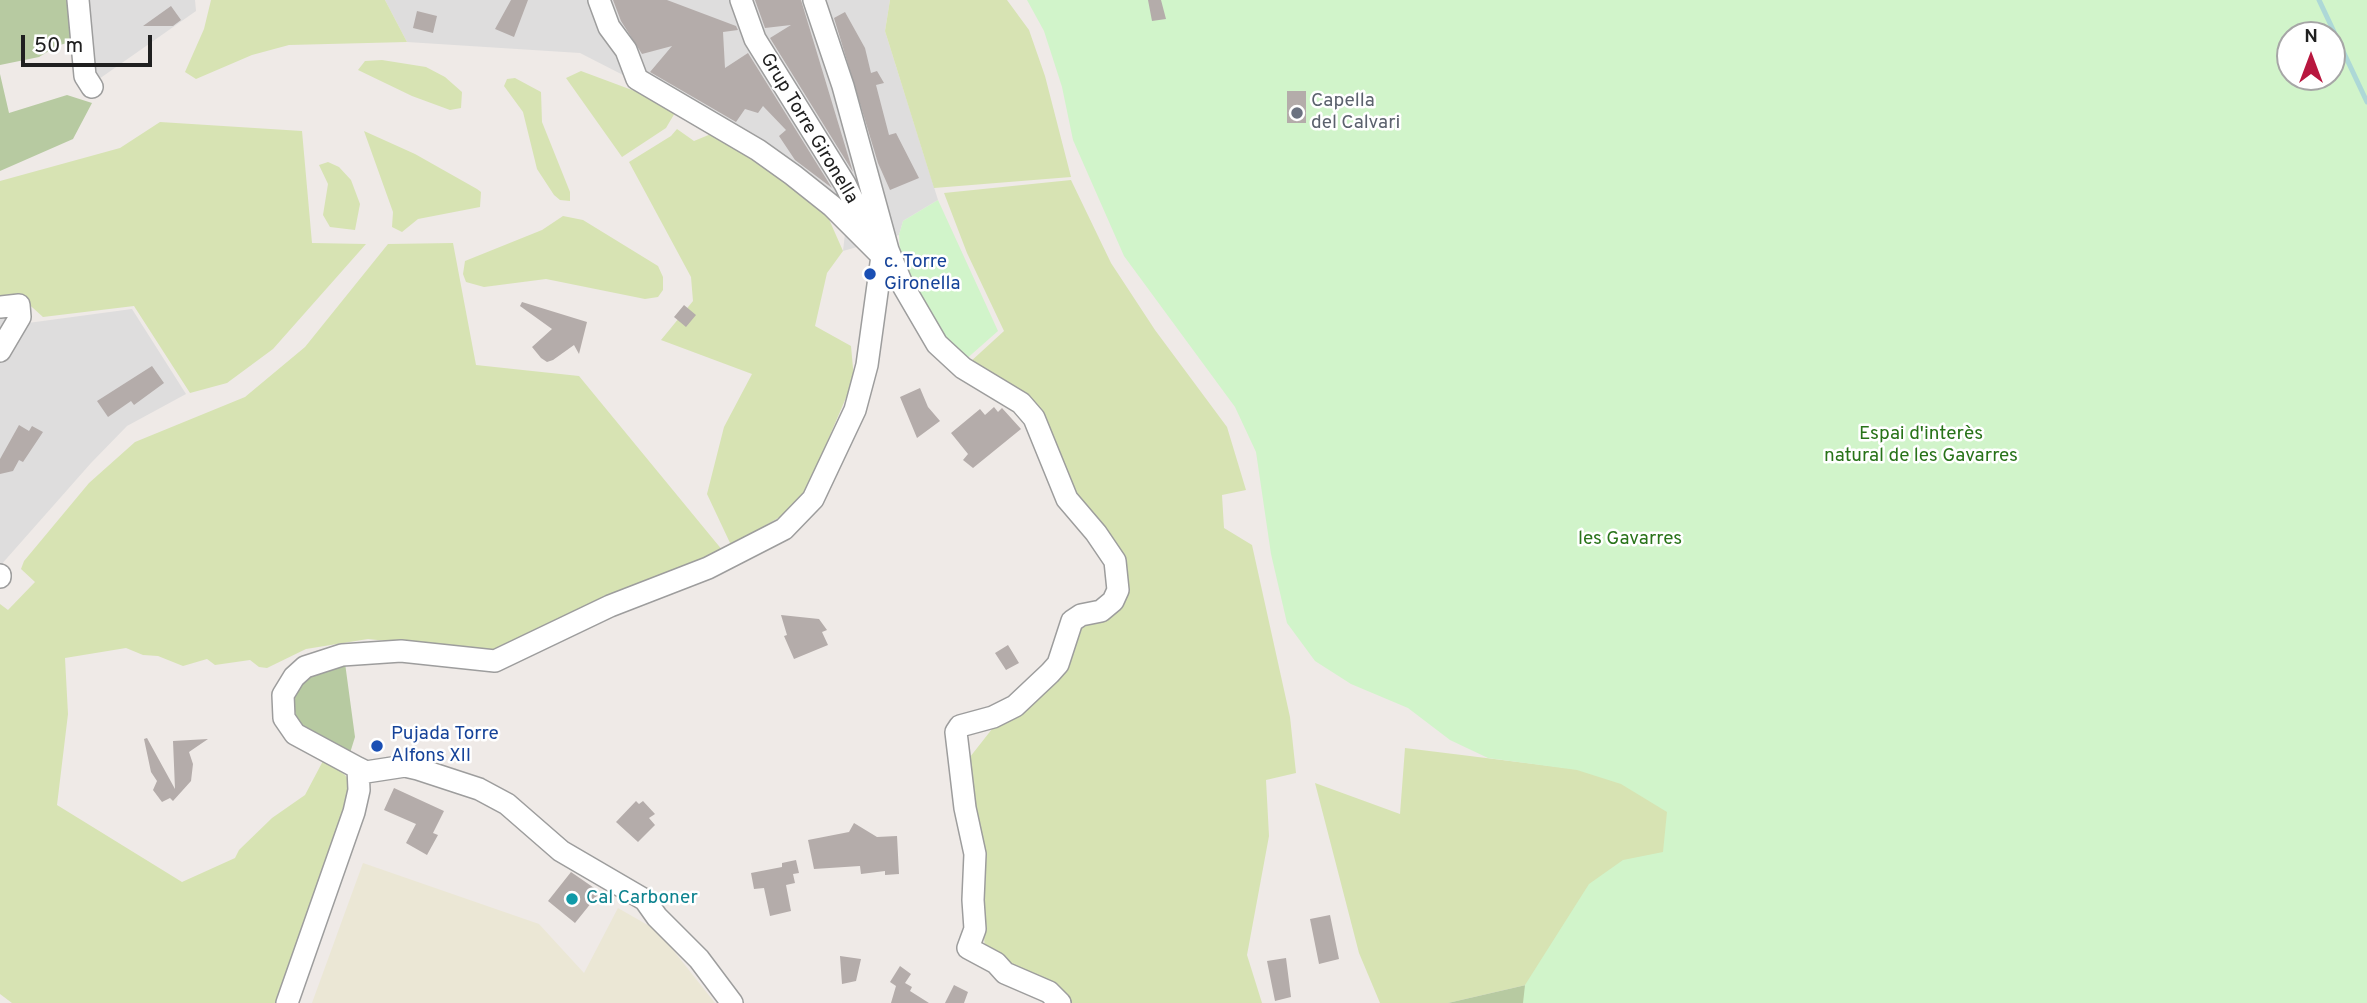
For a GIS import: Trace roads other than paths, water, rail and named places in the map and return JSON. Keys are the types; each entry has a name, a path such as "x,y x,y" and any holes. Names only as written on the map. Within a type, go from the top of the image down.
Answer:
{"street":[{"path":"78,0 85,76 92,88"},
{"name":"Grup Torre Gironella","path":"599,0 609,27 626,50 637,79 758,150 832,206 885,253"},
{"name":"Grup Torre Gironella","path":"741,0 755,39 885,253"},
{"name":"Grup Torre Gironella","path":"814,0 843,86 885,253"},
{"path":"732,1003 699,958 657,917 645,900 561,851 494,796 405,766 366,772 295,734 284,718 283,695 294,677 305,667 342,655 401,651 495,662 600,610 697,573 784,529 813,499 862,386 885,253"},
{"path":"885,253 937,344 963,368 1021,404 1034,418 1067,499 1096,533 1115,561 1118,590 1113,601 1101,611 1081,615 1072,621 1067,629 1063,652 1051,673 1015,706 993,717 960,726 956,732 965,808 975,854 975,929 968,948 996,963 1004,973 1049,992 1060,1003"},
{"path":"0,307 19,305 20,317 0,351"},
{"path":"286,1003 354,812 359,790 358,768"}],"waterway":[{"path":"2319,0 2367,102"}],"place":[{"name":"Capella del Calvari","path":"1297,113"},
{"name":"c. Torre Gironella","path":"870,274"},
{"name":"Pujada Torre Alfons XII","path":"377,746"},
{"name":"Cal Carboner","path":"572,899"}],"park label":[{"name":"Espai d'interès natural de les Gavarres","path":"1921,446"},
{"name":"les Gavarres","path":"1630,540"}]}
